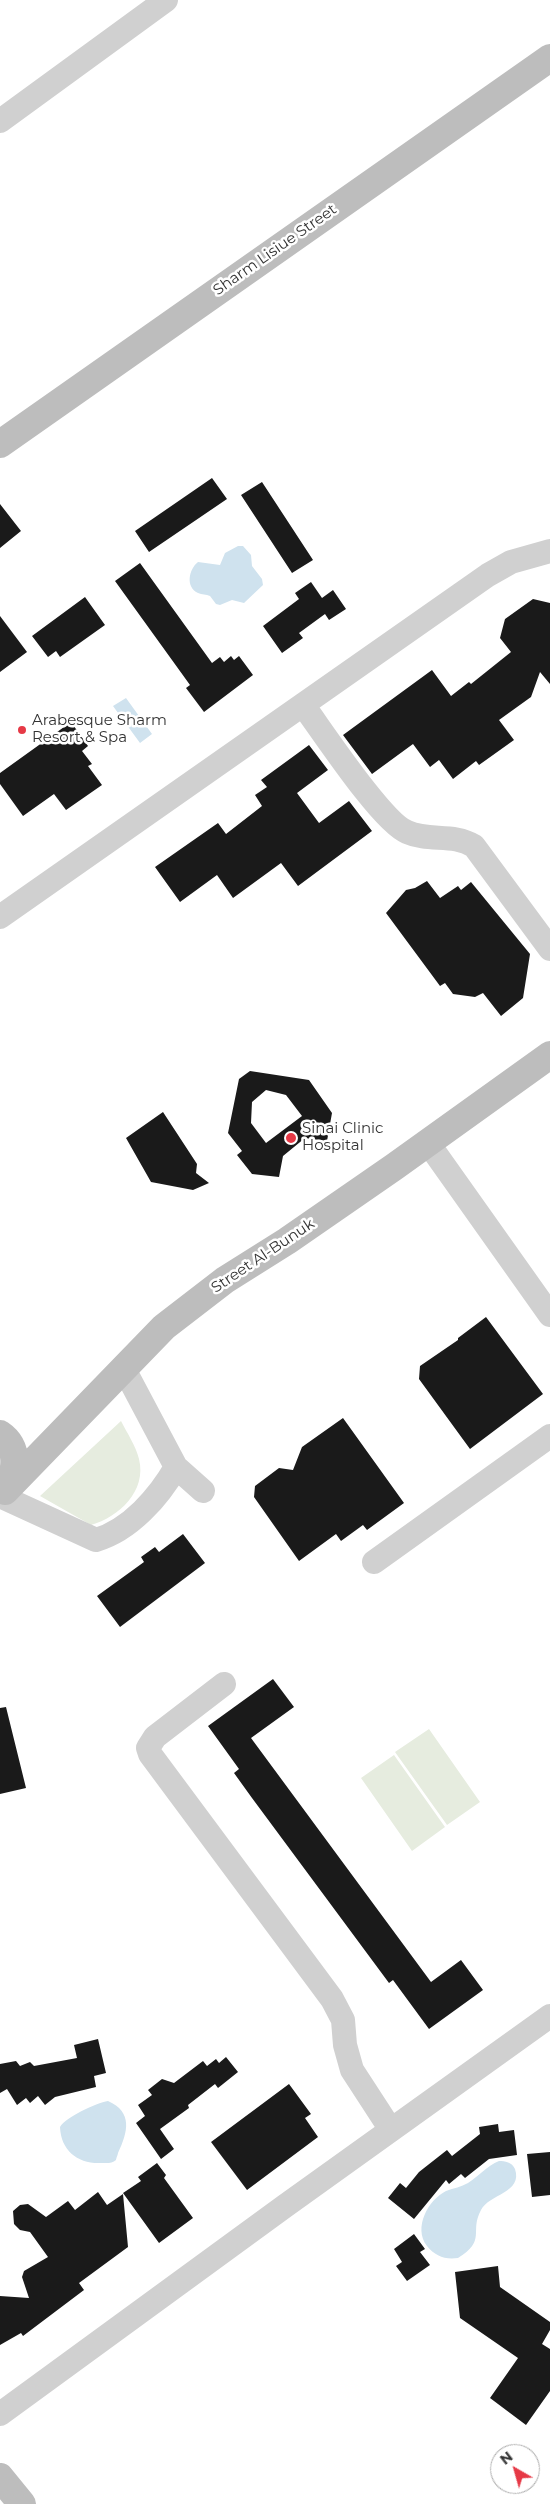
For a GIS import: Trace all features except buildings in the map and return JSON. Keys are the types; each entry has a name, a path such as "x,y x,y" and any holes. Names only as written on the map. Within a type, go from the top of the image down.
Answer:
{"main road":[{"name":"Sharm Lisiue Street","path":"0,444 550,58"},
{"name":"Street Al-Bunuk","path":"2,1494 123,1367 174,1319 225,1280 287,1241 550,1055"},
{"path":"0,1434 10,1446 14,1457 15,1469 2,1494"},
{"path":"0,2478 22,2504"}],"street":[{"path":"0,121 166,0"},
{"path":"0,917 494,572 529,556 550,551"},
{"path":"303,706 390,821 412,834 456,838 474,846 550,949"},
{"path":"428,1143 550,1315"},
{"path":"123,1367 176,1467 203,1491"},
{"path":"374,1562 550,1436"},
{"path":"2,1494 96,1540 113,1535 161,1493 176,1467"},
{"path":"224,1684 154,1737 148,1748 150,1754 332,2000 342,2020 345,2045 352,2070 391,2130"},
{"path":"0,2414 550,2016"}],"shaded area":[{"path":"121,1421 136,1449 140,1471 139,1482 135,1492 121,1509 91,1525 40,1496"},
{"path":"429,1729 480,1802 447,1825 395,1752"},
{"path":"394,1755 445,1827 412,1851 361,1778"}],"water":[{"path":"238,546 243,546 251,555 252,566 262,579 263,585 244,603 232,600 220,605 216,604 210,596 200,594 191,587 192,569 198,562 220,565 225,553"},
{"path":"126,698 152,734 140,743 113,706"},
{"path":"108,2101 122,2111 126,2123 124,2138 116,2160 109,2163 93,2163 78,2158 67,2149 60,2127 68,2119 82,2111 96,2104"},
{"path":"499,2161 508,2162 512,2165 515,2169 516,2177 510,2188 491,2200 481,2210 476,2224 475,2241 472,2246 458,2258 445,2258 433,2252 423,2239 422,2223 424,2215 433,2201 446,2191 468,2183"}],"place":[{"name":"Arabesque Sharm Resort & Spa","path":"22,730"},
{"name":"Sinai Clinic Hospital","path":"291,1138"}]}
